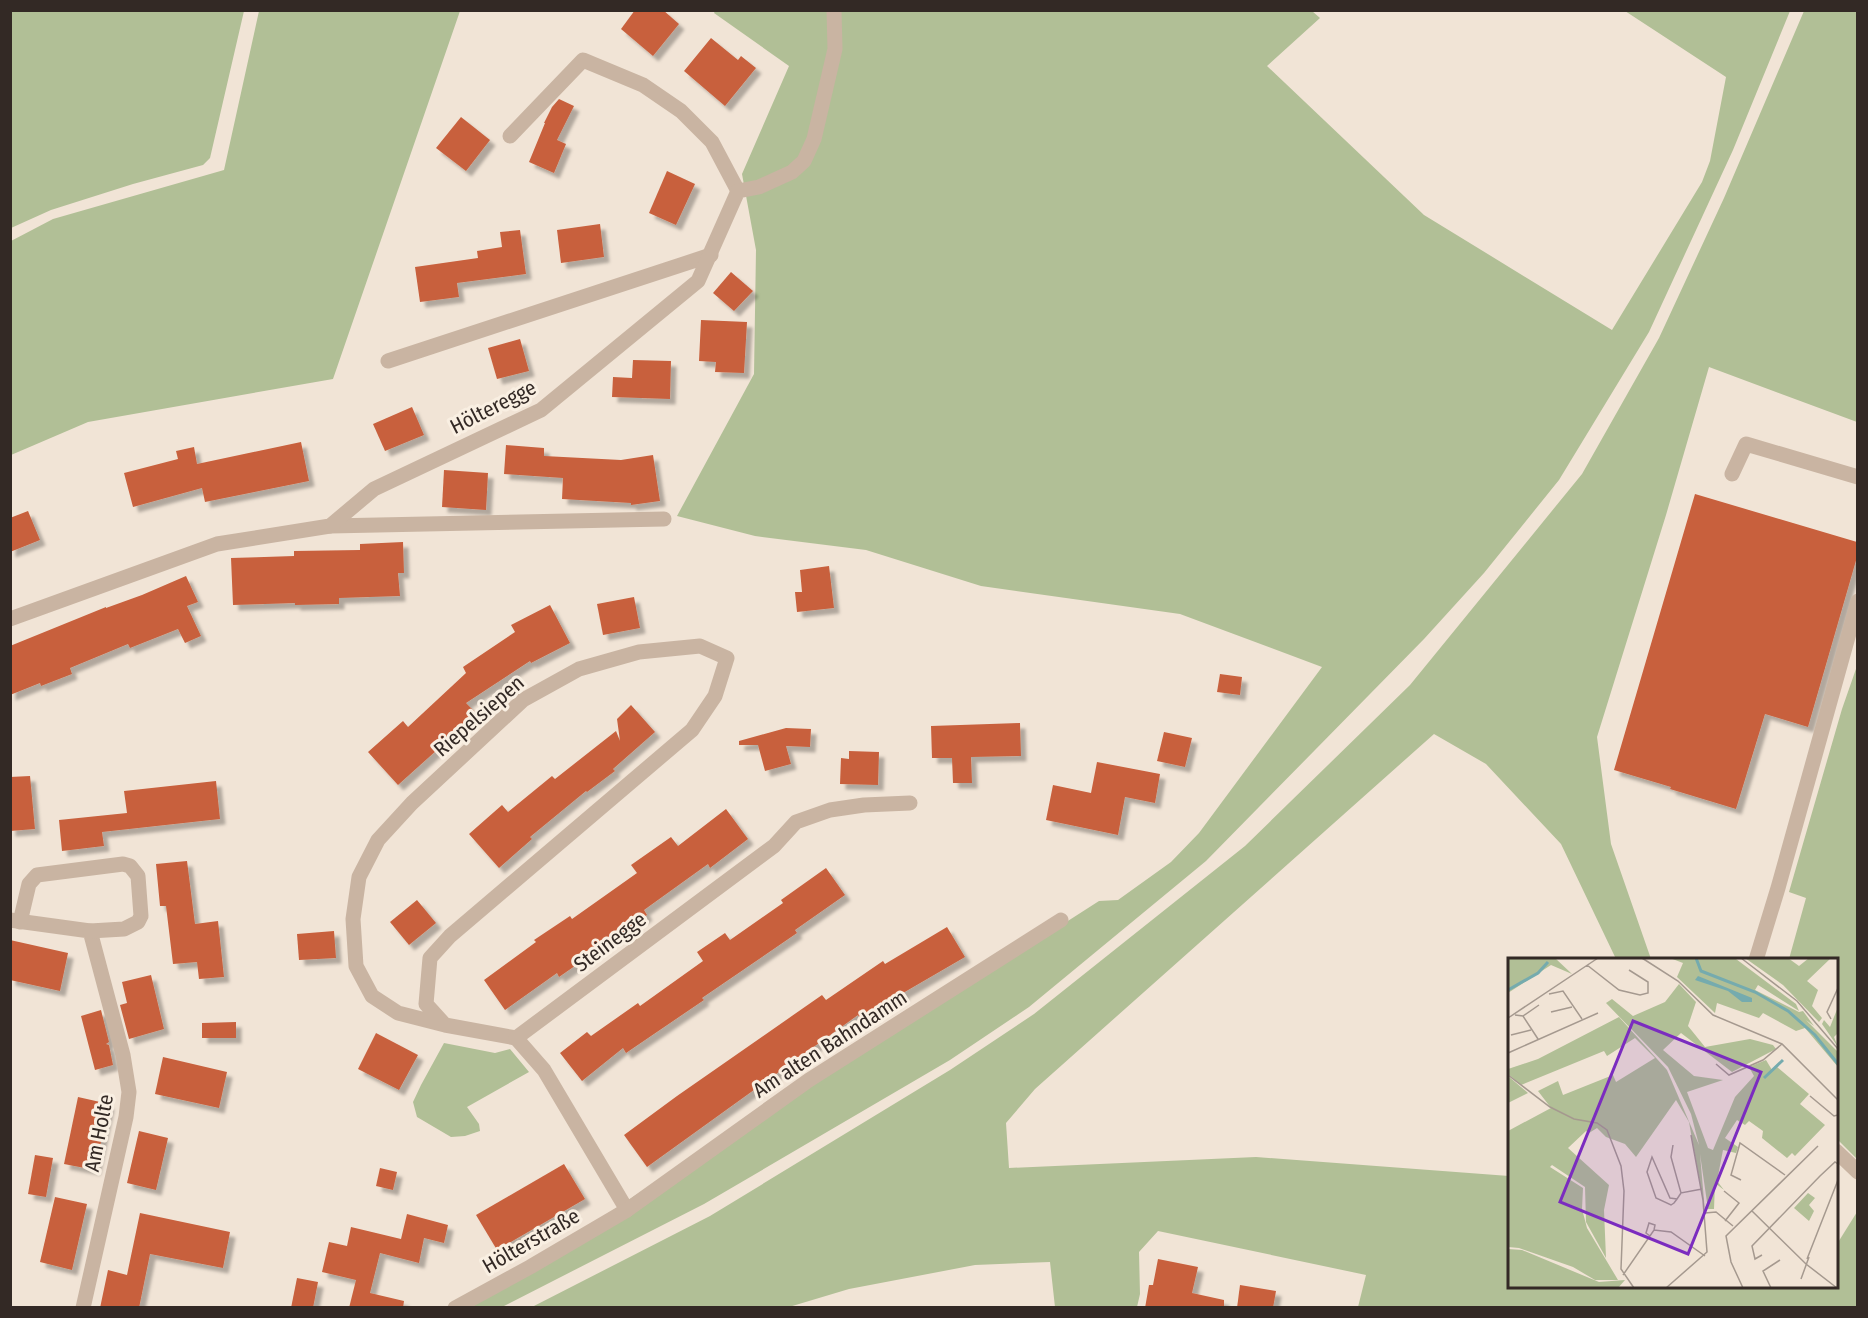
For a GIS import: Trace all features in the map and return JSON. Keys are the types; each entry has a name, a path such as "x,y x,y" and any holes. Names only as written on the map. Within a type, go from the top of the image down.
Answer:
{"street":[{"path":"510,136 583,60 643,85 681,111 712,142 738,190 759,187 792,172 804,161 814,139 836,49 834,10"},
{"name":"Hölteregge","path":"330,525 374,489 541,410 699,281 738,190"},
{"path":"388,361 711,255"},
{"path":"1732,474 1746,444 1857,477"},
{"name":"Hölteregge","path":"10,619 217,544 330,525 664,519"},
{"path":"1757,958 1857,601"},
{"name":"Riepelsiepen","path":"445,1025 426,1004 430,958 450,936 692,730 715,696 727,658 700,646 639,652 579,669 523,700 412,803 378,840 359,877 353,919 356,966 372,996 398,1013 445,1025 516,1038"},
{"name":"Steinegge","path":"516,1038 774,846 795,822 830,810 864,805 910,803"},
{"path":"123,864 130,866 138,876 141,916 138,922 124,929 90,931 15,921 29,884 37,875 123,864"},
{"name":"Am alten Bahndamm","path":"627,1210 809,1080 1060,920"},
{"name":"Am Holte","path":"83,1308 126,1116 129,1092 123,1055 90,931"},
{"path":"516,1038 544,1070 627,1210"},
{"path":"1838,1153 1857,1172"},
{"name":"Hölterstraße","path":"455,1308 627,1210"}],"green space":[{"path":"10,11 244,11 210,158 203,165 51,210 11,228"},
{"path":"259,11 460,11 333,379 88,422 11,455 11,241 53,219 224,170"},
{"path":"715,11 1312,11 1320,18 1267,66 1424,215 1612,330 1702,182 1710,161 1726,77 1625,11 1790,11 1733,150 1649,332 1559,480 1484,573 1424,639 1206,861 1029,1007 950,1060 704,1204 502,1307 464,1308 834,1065 982,976 1099,901 1118,900 1171,862 1199,833 1322,667 1180,614 981,586 866,550 755,536 677,516 754,374 756,250 742,174 789,66 714,13"},
{"path":"1804,11 1857,11 1857,422 1709,367 1597,737 1611,844 1651,958 1616,958 1561,844 1486,764 1434,734 1035,1089 1006,1123 1009,1168 1256,1157 1508,1176 1508,1288 1838,1288 1838,1242 1857,1212 1857,1307 1358,1307 1366,1275 1158,1231 1139,1252 1140,1294 1137,1307 1055,1307 1050,1262 975,1265 849,1289 789,1307 532,1307 710,1216 950,1070 1034,1014 1245,846 1410,685 1582,474 1659,338 1724,198"},
{"path":"1857,666 1858,1159 1838,1140 1838,958 1789,958 1806,898 1789,892 1842,709"},
{"path":"444,1043 495,1053 510,1049 529,1072 467,1107 479,1124 480,1131 465,1136 451,1137 417,1117 413,1102"}],"building":[{"path":"635,10 663,10 679,24 653,56 621,29"},
{"path":"711,38 738,60 741,56 756,68 725,106 684,71"},
{"path":"559,99 574,106 557,140 566,144 554,173 529,162 544,123"},
{"path":"461,117 490,140 466,171 436,148"},
{"path":"667,171 695,184 676,225 649,213"},
{"path":"600,224 604,257 561,263 557,230"},
{"path":"520,230 526,274 457,283 459,297 420,302 415,267 478,258 477,251 502,247 500,232"},
{"path":"731,272 753,291 734,311 713,293"},
{"path":"701,320 747,322 744,373 715,372 716,362 699,361"},
{"path":"520,339 529,371 497,379 488,348"},
{"path":"633,360 671,361 670,399 612,397 613,377 632,378"},
{"path":"412,407 424,435 385,451 373,424"},
{"path":"301,442 309,481 205,502 202,488 133,507 124,473 178,459 176,451 194,447 197,464"},
{"path":"506,445 544,448 544,456 621,460 653,455 660,501 631,505 631,503 562,499 563,478 504,474"},
{"path":"444,470 488,473 486,510 442,507"},
{"path":"1695,494 1857,542 1857,557 1808,727 1765,714 1736,809 1614,770"},
{"path":"28,511 40,540 10,552 10,518"},
{"path":"403,542 404,573 398,573 400,596 339,598 339,604 233,605 231,558 294,556 294,551 360,550 360,544"},
{"path":"829,566 834,608 797,612 795,592 802,592 800,570"},
{"path":"186,576 198,602 187,606 201,636 185,643 178,629 130,648 128,644 70,668 72,674 10,695 10,646"},
{"path":"634,597 640,628 603,635 597,604"},
{"path":"550,605 570,643 531,663 530,661 466,703 477,714 398,785 368,752 403,721 408,727 466,673 463,667 515,632 511,625"},
{"path":"1220,674 1242,677 1240,695 1217,692"},
{"path":"631,705 655,732 613,769 615,771 586,791 530,837 532,839 499,868 469,834 502,805 508,812 552,776 555,779 616,731 620,741 617,719"},
{"path":"1020,723 1021,756 971,757 972,783 953,783 952,758 932,758 931,726"},
{"path":"786,728 811,729 810,747 786,746 791,764 765,771 758,745 739,745 739,741"},
{"path":"1164,732 1192,738 1185,767 1157,761"},
{"path":"849,751 879,752 878,785 840,784 841,758 849,759"},
{"path":"1097,762 1160,774 1155,803 1125,797 1118,835 1046,820 1053,785 1091,793"},
{"path":"30,776 35,829 10,831 10,777"},
{"path":"216,781 220,819 102,832 104,846 62,851 59,820 127,813 124,791"},
{"path":"726,809 748,839 710,868 708,864 644,910 647,915 595,952 559,977 557,973 505,1010 484,980 536,942 534,940 570,916 572,919 637,873 631,865 671,837 678,846"},
{"path":"187,861 195,924 218,921 224,977 199,979 197,962 173,964 166,906 160,906 156,864"},
{"path":"826,868 845,895 795,930 797,933 702,998 704,1000 626,1053 623,1048 582,1081 560,1053 587,1032 591,1036 638,1003 640,1006 703,961 697,952 725,933 730,940 783,903 781,900"},
{"path":"417,900 436,923 409,945 390,922"},
{"path":"947,927 965,957 903,993 904,995 862,1022 858,1015 647,1167 624,1135 822,995 826,1000 883,961 885,964"},
{"path":"334,931 336,958 299,960 297,934"},
{"path":"10,940 68,953 60,991 10,980"},
{"path":"151,975 164,1029 129,1039 120,1005 127,1003 122,982"},
{"path":"101,1010 109,1042 106,1044 109,1045 113,1065 95,1070 81,1016"},
{"path":"236,1022 236,1038 202,1038 202,1023"},
{"path":"376,1033 418,1055 399,1090 358,1069"},
{"path":"163,1057 227,1072 219,1108 155,1094"},
{"path":"78,1097 109,1104 95,1170 64,1164"},
{"path":"139,1131 168,1138 156,1190 127,1183"},
{"path":"35,1155 53,1158 46,1197 28,1194"},
{"path":"564,1164 585,1199 497,1250 476,1215"},
{"path":"380,1168 397,1172 393,1190 376,1186"},
{"path":"55,1197 87,1204 72,1270 40,1262"},
{"path":"140,1213 230,1232 223,1268 150,1254 139,1308 100,1308 108,1270 127,1275"},
{"path":"407,1214 448,1225 444,1243 424,1238 419,1263 380,1253 370,1293 404,1301 403,1308 349,1308 356,1280 322,1272 329,1242 347,1246 351,1227 401,1239"},
{"path":"1158,1259 1198,1267 1192,1293 1224,1300 1224,1308 1145,1308 1149,1285 1153,1285"},
{"path":"297,1278 318,1282 313,1308 291,1308"},
{"path":"1240,1285 1276,1291 1273,1308 1237,1308"}]}
